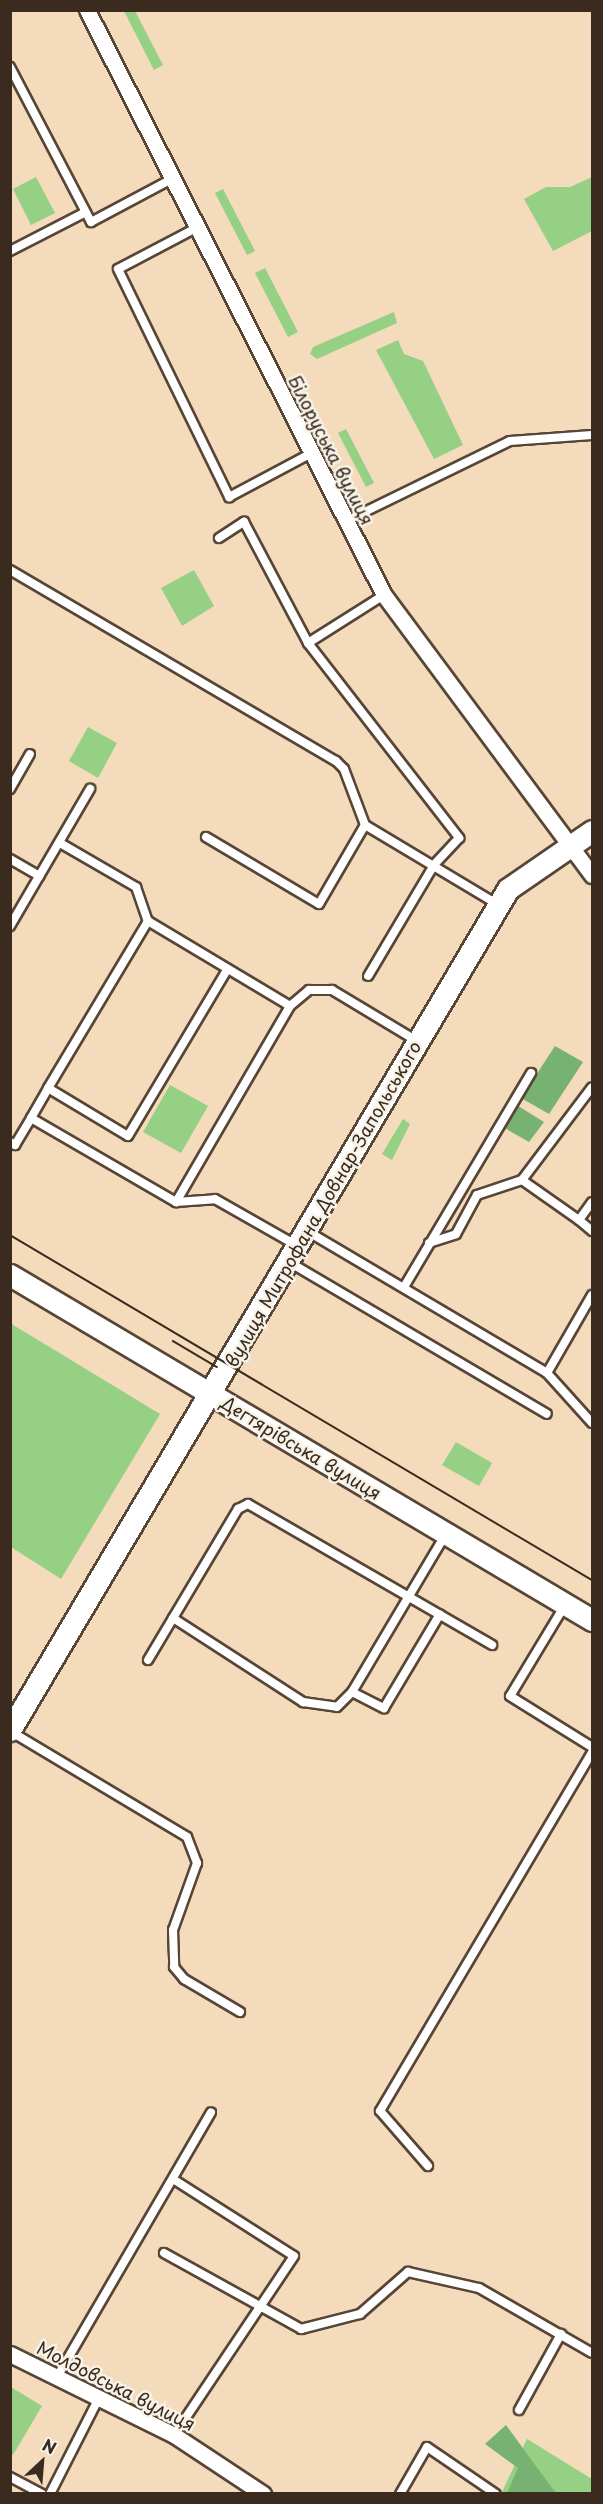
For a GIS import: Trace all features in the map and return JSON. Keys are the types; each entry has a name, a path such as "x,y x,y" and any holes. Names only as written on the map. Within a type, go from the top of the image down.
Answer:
{"street":[{"name":"Білоруська вулиця","path":"87,10 198,227 344,522 384,595 592,875"},
{"name":"вулиця Митрофана Довнар-Запольського","path":"10,1731 508,890 592,831"},
{"name":"Дегтярівська вулиця","path":"10,1275 592,1620"},
{"name":"Молдовська вулиця","path":"10,2354 174,2435 241,2488 263,2493"}],"lane":[{"path":"10,67 91,222 172,180"},
{"path":"10,251 86,212"},
{"path":"198,227 118,269 229,497 310,454"},
{"path":"344,522 510,441 592,435"},
{"path":"219,538 244,522 308,643 459,838 434,865 368,976"},
{"path":"10,570 336,762 344,769 365,825 499,905"},
{"path":"308,643 384,595"},
{"path":"10,789 30,754"},
{"path":"10,926 90,789"},
{"path":"206,837 319,904 365,825"},
{"path":"60,843 136,887 148,921 290,1006"},
{"path":"10,860 40,876"},
{"path":"10,1142 15,1145 148,921"},
{"path":"48,1088 128,1136 227,970"},
{"path":"176,1202 290,1006 309,990 332,990 418,1042"},
{"path":"404,1287 531,1073"},
{"path":"429,1243 456,1234 477,1195 522,1180 592,1087"},
{"path":"30,1118 176,1202 215,1200 297,1246 547,1414"},
{"path":"522,1180 592,1231"},
{"path":"579,1220 592,1202"},
{"path":"297,1246 404,1287 547,1372 592,1423"},
{"path":"547,1372 592,1295"},
{"path":"148,1660 238,1509 248,1504 492,1645"},
{"path":"172,1618 303,1702 337,1707 352,1692 446,1533"},
{"path":"565,1604 510,1696 592,1747"},
{"path":"352,1692 384,1708 440,1614"},
{"path":"10,1731 187,1837 197,1863 173,1929 174,1967 184,1979 240,2012"},
{"path":"428,2166 380,2111 592,1752"},
{"path":"57,2377 211,2112"},
{"path":"173,2179 294,2256 174,2435"},
{"path":"164,2253 301,2329 324,2327 360,2314 408,2272 478,2288 592,2353"},
{"path":"519,2410 561,2334"},
{"path":"50,2493 99,2398"},
{"path":"400,2493 427,2447 496,2493"},
{"path":"10,2477 42,2493"}],"green space":[{"path":"124,11 135,11 163,65 154,70"},
{"path":"36,177 55,213 31,225 13,189"},
{"path":"592,177 592,231 553,251 524,199 546,187 570,187"},
{"path":"223,189 255,251 247,255 215,193"},
{"path":"265,268 298,332 288,337 255,273"},
{"path":"394,312 397,323 317,359 310,354 313,347"},
{"path":"398,340 404,354 423,361 463,445 434,459 376,350"},
{"path":"346,429 374,483 366,487 338,433"},
{"path":"194,570 214,606 182,626 161,588"},
{"path":"88,727 117,743 98,778 69,761"},
{"path":"555,1046 583,1062 549,1114 521,1098"},
{"path":"170,1085 208,1106 181,1153 143,1132"},
{"path":"515,1104 544,1122 529,1142 503,1127"},
{"path":"403,1119 410,1124 392,1160 382,1154"},
{"path":"10,1323 160,1414 61,1579 11,1547"},
{"path":"456,1442 492,1463 479,1486 442,1465"},
{"path":"11,2387 42,2406 13,2455 10,2454"},
{"path":"506,2425 557,2493 507,2493 518,2468 485,2444"},
{"path":"527,2439 592,2479 592,2493 501,2494"}],"tram line":[{"path":"10,1235 592,1580"},
{"path":"173,1341 217,1367"}]}
